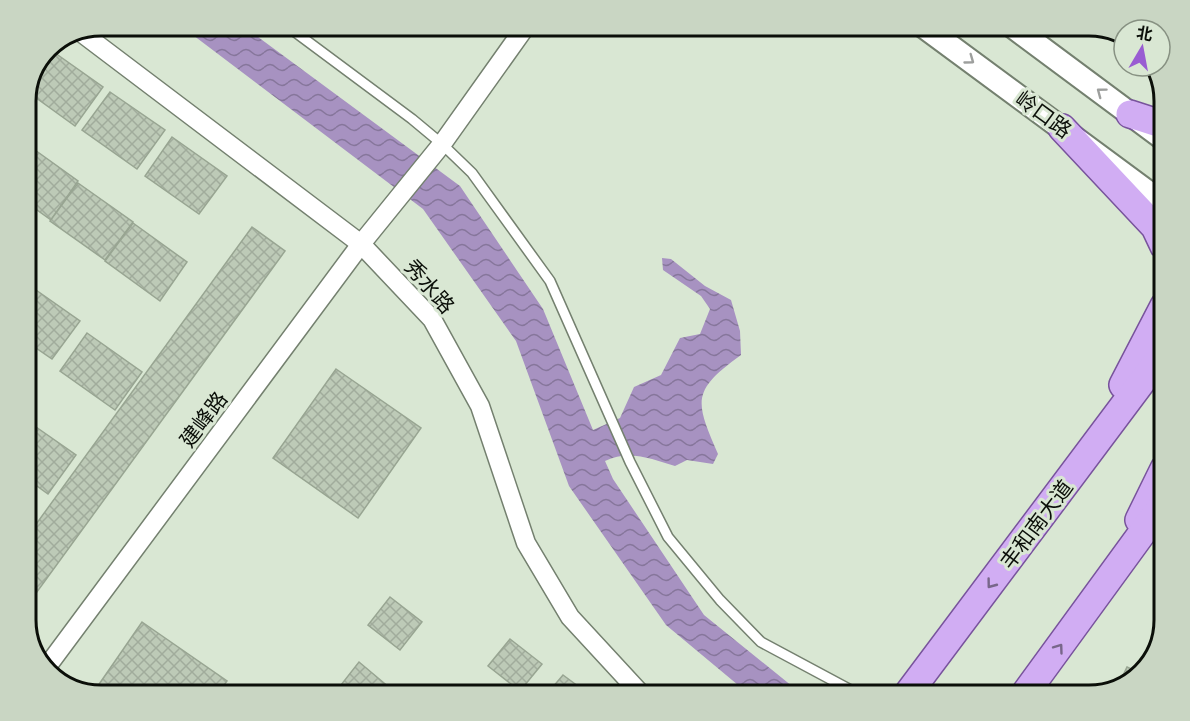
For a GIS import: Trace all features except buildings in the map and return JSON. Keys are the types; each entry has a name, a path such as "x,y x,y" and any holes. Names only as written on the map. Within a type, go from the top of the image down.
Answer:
{"main road":[{"path":"1130,114 1154,122"},
{"path":"1062,128 1154,226"},
{"path":"1087,456 1154,325"},
{"name":"丰和南大道","path":"915,685 1154,365"},
{"path":"1146,376 1154,368"},
{"path":"1117,568 1154,490"},
{"path":"1032,685 1154,517"}],"street":[{"path":"442,144 519,36"},
{"name":"岭口路","path":"937,36 1154,197"},
{"path":"1025,36 1154,132"},
{"name":"秀水路","path":"88,37 361,244 432,319 480,406 526,543 570,617 632,685"},
{"name":"建峰路","path":"51,662 361,244 442,144"}],"lane":[{"path":"300,36 442,144 472,173 550,281 630,462 668,537 720,600 761,642 840,685"}],"water":[{"path":"194,36 257,36 460,186 543,309 593,430 620,418 634,387 661,375 680,338 700,334 710,309 701,296 663,270 662,258 671,259 705,286 731,300 740,331 741,355 713,378 702,398 705,421 718,454 713,464 687,460 675,466 632,455 614,457 605,461 613,479 704,615 791,685 738,685 666,625 569,486 516,341 423,209"}]}
